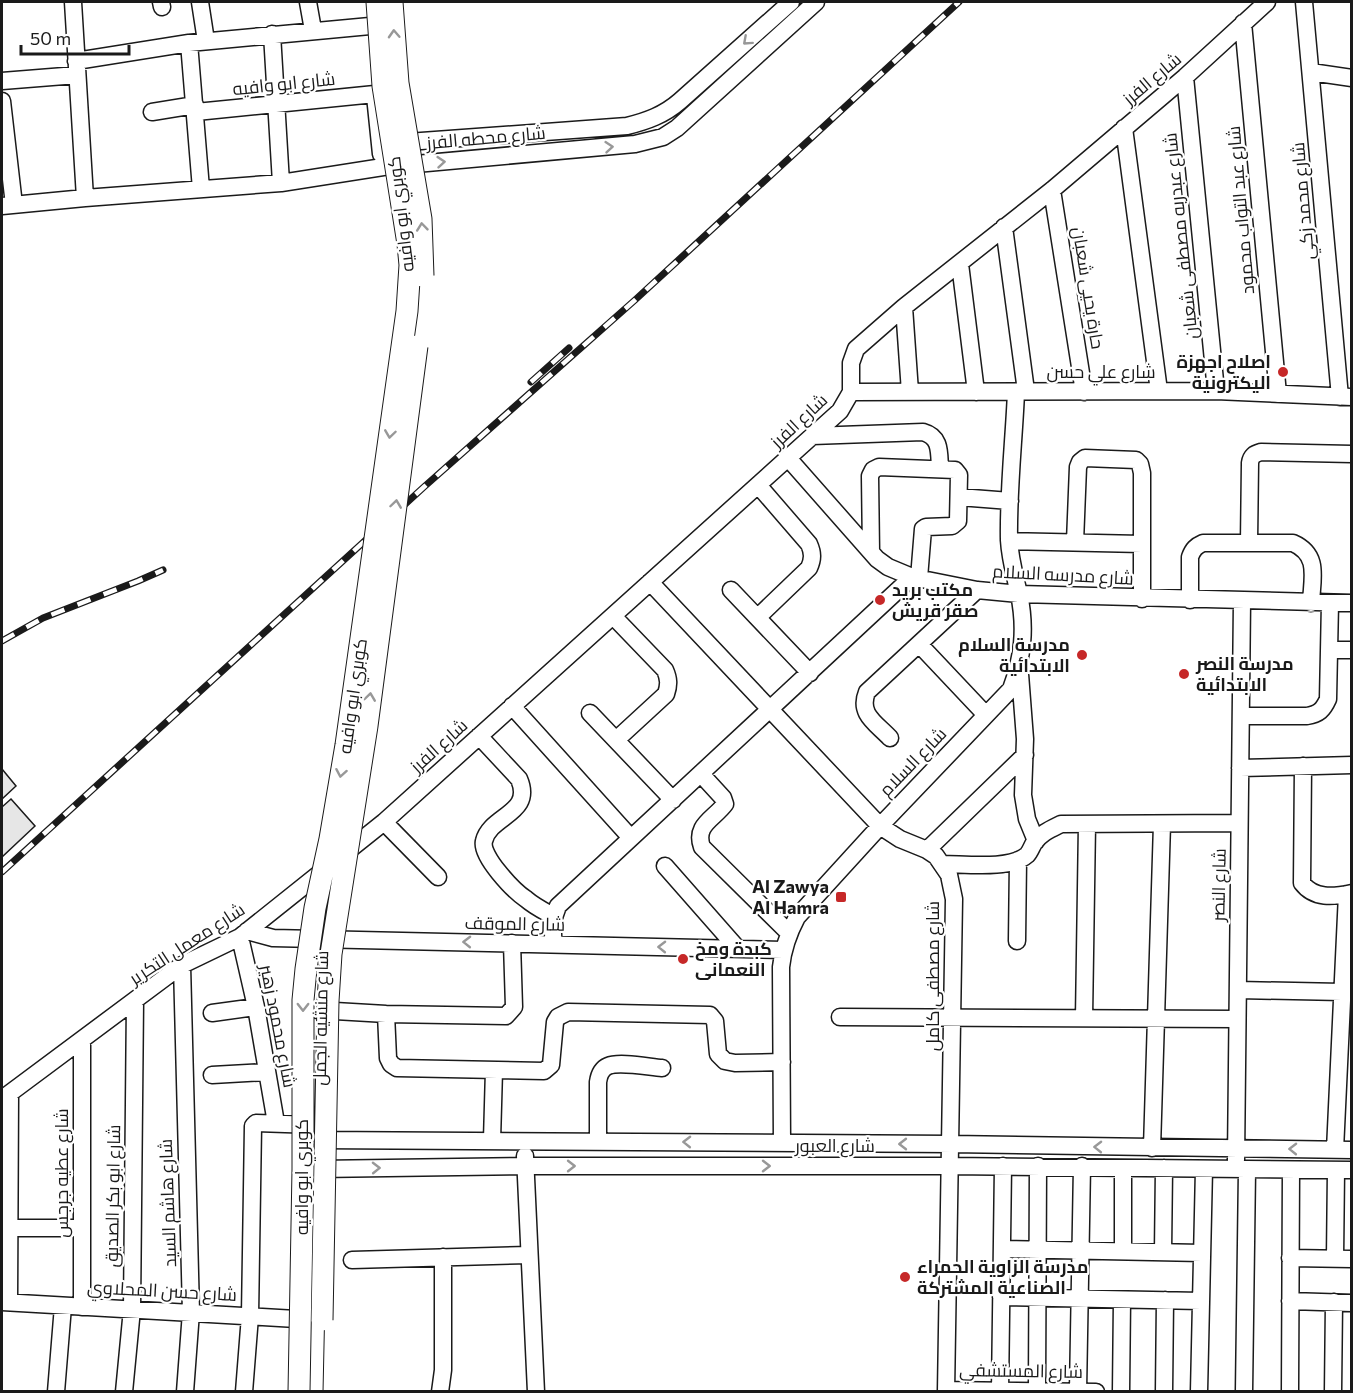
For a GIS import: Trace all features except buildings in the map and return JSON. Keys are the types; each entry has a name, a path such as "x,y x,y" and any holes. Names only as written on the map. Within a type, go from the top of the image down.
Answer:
{"main road":[{"name":"كوبري ابو وافيه","path":"299,1392 303,1000 306,969 315,908 330,839 346,745 409,287 408,244 383,86 377,2"},
{"name":"كوبري ابو وافيه","path":"318,1320 327,1013 331,954 367,726 423,290 421,219 398,82 392,2"},
{"name":"شارع منشيه الجمل","path":"323,1392 318,1320 318,1010 322,939 333,861"},
{"name":"شارع منشيه الجمل","path":"312,1392 318,1320"}],"street":[{"path":"73,2 85,198"},
{"path":"200,2 195,108 201,189"},
{"path":"308,2 313,30"},
{"path":"368,2 383,167"},
{"name":"شارع محطه الفرز","path":"380,144 627,126 648,120 670,110 791,2"},
{"name":"شارع الفرز","path":"333,861 384,822 840,411 851,392 851,363 856,349 904,307 1052,190 1185,77 1267,2"},
{"name":"شارع محمد زكي","path":"1304,2 1346,397"},
{"name":"شارع محطه الفرز","path":"8,206 281,183 383,167 634,144 663,137 677,128 811,3"},
{"name":"شارع عبد التواب محمود","path":"1244,23 1278,394"},
{"path":"2,81 77,68 198,42 370,26"},
{"path":"272,34 281,183"},
{"path":"1311,72 1352,78"},
{"name":"شارع عبدربه مصطفى شعبان","path":"1185,77 1216,391"},
{"name":"شارع ابو وافيه","path":"152,112 277,105 375,94"},
{"path":"2,101 8,206"},
{"path":"1124,128 1159,391"},
{"path":"571,130 572,150"},
{"name":"حارة يحيى شعبان","path":"1052,190 1084,392"},
{"name":"شارع السلام","path":"782,1143 781,967 783,950 789,933 797,917 1011,689 1019,667 1023,644 1023,620 1011,566 1009,541 1010,501 1021,391 1004,227"},
{"path":"960,264 976,392"},
{"path":"904,307 910,392"},
{"name":"شارع علي حسن","path":"851,392 1216,391 1346,397"},
{"path":"812,436 923,432 936,439 939,446 940,469"},
{"path":"1249,543 1250,463 1255,453 1352,454"},
{"name":"شارع مدرسه السلام","path":"788,458 871,552 888,567 916,578 977,590 1019,594 1352,603"},
{"path":"1075,542 1080,462 1085,458 1136,460 1140,464 1142,473 1142,599"},
{"path":"554,944 553,916 558,906 916,578 923,529 949,527 956,524 959,518 958,472 952,469 879,468 873,470 870,476 871,552"},
{"path":"758,485 809,544 812,560 809,568 758,617"},
{"path":"960,496 1010,501"},
{"path":"1009,541 1142,544"},
{"path":"1190,600 1190,557 1197,545 1203,543 1293,543 1303,547 1310,555 1311,603"},
{"path":"651,582 880,826 900,839 927,850 944,864 1004,864 1018,860 1027,855 1036,841 1047,831 1061,824 1239,823"},
{"path":"731,590 810,673"},
{"path":"890,738 865,711 863,701 867,692 977,590"},
{"name":"شارع النصر","path":"1242,601 1236,1149 1241,1170 1244,1392"},
{"path":"1241,716 1307,716 1317,714 1324,708 1328,699 1330,603"},
{"path":"612,616 665,670 669,686 666,694 616,740"},
{"path":"919,644 986,715"},
{"path":"1329,650 1352,650"},
{"path":"1019,667 1025,755 1023,795 1027,819 1036,841"},
{"path":"512,706 631,838"},
{"path":"590,713 673,800"},
{"path":"479,736 519,779 523,795 520,804 488,833 483,850 487,858 523,898 553,916"},
{"path":"927,850 1025,755"},
{"path":"1240,768 1352,765"},
{"path":"1303,766 1302,883 1308,892 1318,896 1349,894 1343,1150"},
{"path":"701,774 723,798 725,804 701,827 699,834 702,847 789,933"},
{"path":"384,822 438,877"},
{"path":"1084,1018 1087,824"},
{"path":"1152,1148 1162,824"},
{"path":"1017,941 1018,860"},
{"name":"شارع معمل التكرير","path":"6,1096 182,965 243,934 333,861"},
{"name":"شارع مصطفى كامل","path":"944,864 954,899 946,1391"},
{"path":"666,866 738,949"},
{"name":"شارع الموقف","path":"243,934 273,938 783,950"},
{"name":"شارع محمود زهير","path":"243,934 276,1123"},
{"path":"318,1010 386,1014 506,1016 514,1007 512,943"},
{"name":"شارع هاشم السيد","path":"182,965 191,1312 185,1392"},
{"path":"1238,990 1345,1002"},
{"name":"شارع ابو بكر الصديق","path":"124,1392 132,1309 135,1000"},
{"path":"212,1013 256,1007"},
{"path":"386,1014 388,1058 397,1068 539,1072 548,1068 552,1060 555,1022 563,1013 568,1012 710,1015 715,1021 718,1054 725,1062 735,1064 782,1062"},
{"path":"840,1017 1237,1019"},
{"name":"شارع عطيه جرجس","path":"82,1040 82,1307"},
{"path":"598,1140 598,1082 600,1073 606,1066 615,1064 662,1068"},
{"path":"492,1140 494,1070"},
{"path":"212,1075 267,1072"},
{"path":"5,1302 10,1228 6,1096"},
{"path":"244,1392 250,1316 252,1129 256,1123 276,1123"},
{"name":"شارع العبور","path":"276,1123 319,1132 524,1141 598,1140 1343,1150"},
{"path":"524,1141 536,1392"},
{"name":"شارع العبور","path":"318,1169 525,1166 1082,1166 1344,1170"},
{"path":"1000,1391 1002,1166"},
{"path":"1036,1391 1038,1166"},
{"path":"1078,1391 1082,1166"},
{"path":"1123,1168 1123,1251"},
{"path":"1163,1252 1164,1168"},
{"path":"1199,1392 1204,1169"},
{"path":"1290,1392 1291,1170"},
{"path":"1290,1258 1343,1258 1344,1170"},
{"path":"10,1228 81,1228"},
{"path":"1002,1249 1202,1253"},
{"path":"352,1260 529,1255"},
{"path":"440,1392 443,1370 443,1257"},
{"path":"1001,1298 1201,1301"},
{"path":"1121,1392 1122,1300"},
{"path":"1164,1392 1165,1300"},
{"path":"1290,1301 1352,1303"},
{"name":"شارع حسن المحلاوي","path":"5,1302 318,1320"},
{"path":"1333,1392 1334,1302"},
{"path":"56,1392 63,1306"},
{"name":"شارع المستشفي","path":"946,1391 1096,1392"}],"railway":[{"path":"2,872 425,486 635,300 959,2"},
{"path":"531,382 569,348"},
{"path":"2,641 43,618 163,570"}],"place":[{"name":"اصلاح اجهزة اليكترونية","path":"1283,372"},
{"name":"مكتب بريد صقر قريش","path":"880,600"},
{"name":"مدرسة السلام الابتدائية","path":"1082,655"},
{"name":"مدرسة النصر الابتدائية","path":"1184,674"},
{"name":"Al Zawya Al Hamra","path":"841,897"},
{"name":"كبدة ومخ النعمانى","path":"683,959"},
{"name":"مدرسة الزاوية الحمراء الصناعية المشتركة","path":"905,1277"}]}
